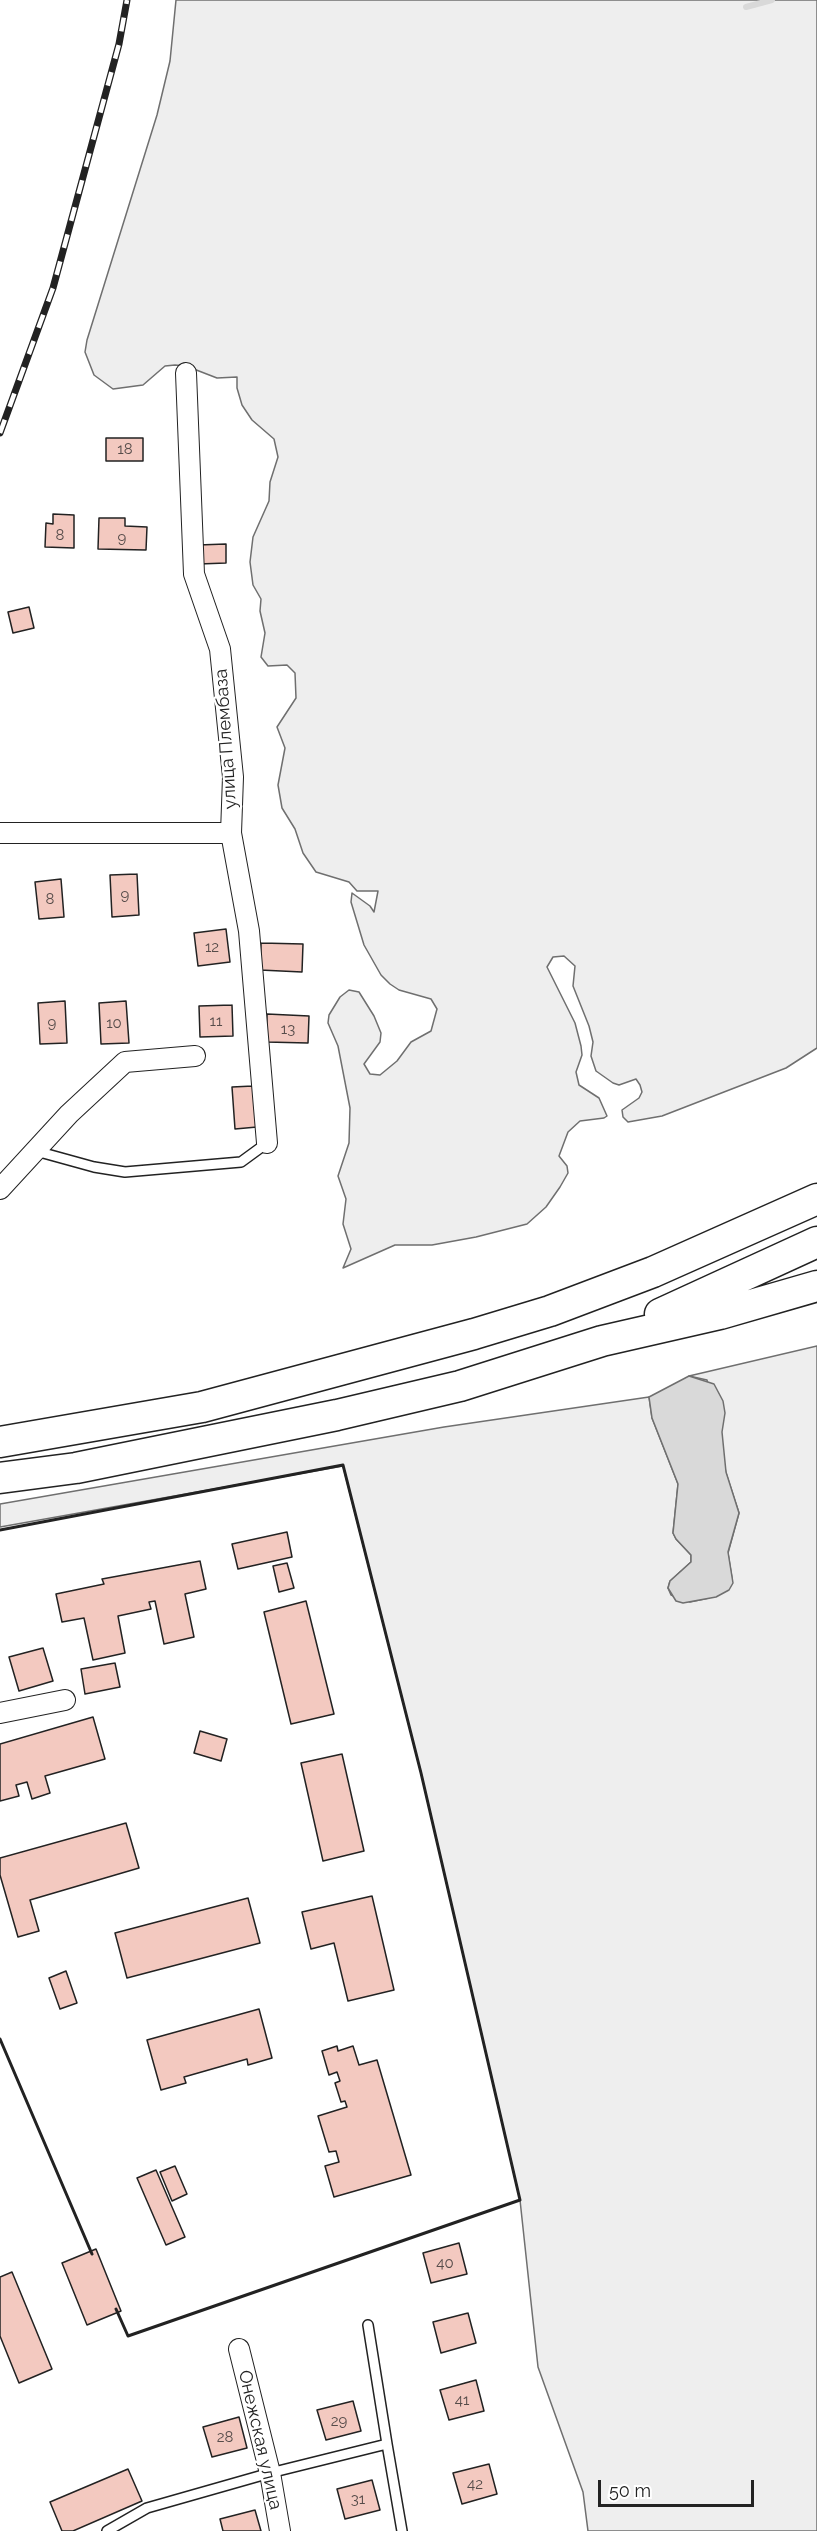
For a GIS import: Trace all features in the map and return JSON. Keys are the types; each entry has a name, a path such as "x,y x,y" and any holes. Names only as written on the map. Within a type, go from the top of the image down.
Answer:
{"main road":[{"path":"0,1442 202,1407 474,1334 550,1311 653,1272 817,1199"},
{"path":"602,1341 817,1242"},
{"path":"0,1478 76,1468 337,1415 460,1386 602,1341 720,1314 817,1286"}],"street":[{"name":"улица Плембаза","path":"186,373 194,574 220,649 233,777 231,833 249,931 267,1143"},
{"path":"0,833 231,833"},
{"path":"0,1189 69,1114 124,1062 195,1056"},
{"path":"0,1713 65,1700"},
{"name":"Онежская улица","path":"239,2349 270,2473 280,2531"}],"lane":[{"path":"36,1150 94,1167 125,1172 242,1162 267,1143"},
{"path":"368,2325 402,2531"},
{"path":"107,2531 147,2508 270,2473 387,2444"}],"shaded area":[{"path":"176,0 817,0 817,1048 786,1068 662,1116 628,1122 623,1117 622,1110 639,1098 642,1092 640,1085 636,1079 619,1085 596,1071 591,1056 593,1042 589,1026 573,986 575,966 564,956 553,957 547,967 575,1023 581,1046 582,1055 576,1072 579,1085 599,1098 607,1116 580,1121 568,1132 559,1156 567,1166 568,1173 560,1187 546,1207 527,1224 432,1245 395,1245 343,1268 351,1249 343,1224 346,1199 338,1176 349,1143 350,1108 338,1046 328,1023 329,1015 340,997 349,990 359,992 374,1016 381,1033 380,1042 364,1064 370,1074 380,1075 397,1061 411,1042 431,1031 437,1009 431,999 399,990 390,984 381,975 364,945 351,902 352,893 370,906 374,912 378,891 357,891 349,882 316,872 303,853 295,829 282,808 278,785 285,748 277,727 296,698 295,673 287,665 268,666 261,657 265,633 260,611 261,599 253,585 250,562 253,537 269,501 270,482 278,457 274,439 252,420 242,405 237,388 237,377 217,378 186,366 175,365 165,366 143,385 113,389 94,375 85,352 157,115 170,61"},
{"path":"817,1346 817,2531 588,2531 583,2492 538,2367 520,2200 421,1773 343,1466 0,1527 0,1504 444,1427 649,1397 652,1418 678,1484 673,1533 691,1555 691,1562 670,1581 668,1588 671,1595 690,1602 709,1598 732,1578 728,1553 739,1513 726,1473 707,1380 689,1376"},
{"path":"689,1376 714,1384 723,1401 725,1413 722,1432 726,1472 739,1513 728,1552 733,1583 729,1590 716,1597 683,1603 676,1601 668,1588 670,1581 691,1562 691,1555 673,1533 678,1484 652,1418 649,1397"}],"building":[{"path":"106,438 143,438 143,461 106,461"},
{"path":"53,514 74,515 74,548 45,547 46,523 53,524"},
{"path":"99,518 125,518 125,526 147,527 146,550 98,549"},
{"path":"226,544 226,563 199,564 198,545"},
{"path":"29,607 34,628 13,633 8,612"},
{"path":"137,874 139,915 112,917 110,875"},
{"path":"61,879 64,917 39,919 35,882"},
{"path":"226,929 230,962 198,966 194,933"},
{"path":"261,943 303,944 302,972 260,970"},
{"path":"65,1001 67,1043 40,1044 38,1003"},
{"path":"126,1001 129,1043 101,1044 99,1003"},
{"path":"232,1005 233,1036 200,1037 199,1006"},
{"path":"267,1014 309,1016 308,1043 266,1042"},
{"path":"253,1086 257,1127 235,1129 232,1087"},
{"path":"287,1532 292,1557 238,1569 232,1544"},
{"path":"200,1561 206,1589 185,1594 194,1637 164,1644 155,1601 149,1602 151,1609 118,1616 125,1653 93,1660 84,1618 62,1622 56,1594 104,1584 102,1579"},
{"path":"287,1563 294,1588 279,1592 273,1566"},
{"path":"306,1601 334,1714 291,1724 264,1612"},
{"path":"43,1648 53,1681 19,1691 9,1657"},
{"path":"115,1663 120,1687 85,1694 81,1669"},
{"path":"93,1717 105,1759 45,1776 50,1793 32,1799 27,1782 16,1785 19,1796 0,1801 0,1744"},
{"path":"200,1731 227,1739 221,1761 194,1753"},
{"path":"342,1754 364,1851 323,1861 301,1763"},
{"path":"126,1823 139,1868 30,1900 39,1931 18,1937 0,1875 0,1858"},
{"path":"372,1896 394,1990 348,2001 334,1943 311,1949 302,1912"},
{"path":"248,1898 260,1943 127,1978 115,1933"},
{"path":"66,1971 77,2003 60,2009 49,1978"},
{"path":"259,2009 272,2058 248,2065 247,2059 184,2077 186,2083 161,2090 147,2040"},
{"path":"337,2046 338,2051 353,2046 359,2065 377,2060 411,2175 334,2197 325,2166 339,2162 336,2151 329,2152 318,2116 347,2107 345,2101 341,2102 335,2083 340,2081 337,2072 329,2075 322,2051"},
{"path":"175,2166 187,2194 172,2201 160,2172"},
{"path":"156,2170 185,2237 166,2245 137,2178"},
{"path":"459,2243 467,2274 431,2283 423,2253"},
{"path":"96,2249 121,2311 87,2325 62,2263"},
{"path":"12,2272 52,2369 19,2383 0,2336 0,2277"},
{"path":"468,2313 476,2343 441,2353 433,2322"},
{"path":"476,2380 484,2411 449,2420 440,2390"},
{"path":"353,2401 361,2431 326,2440 317,2410"},
{"path":"239,2417 247,2448 212,2457 203,2427"},
{"path":"489,2464 497,2494 462,2504 453,2473"},
{"path":"128,2469 142,2501 73,2531 62,2531 50,2502"},
{"path":"372,2480 380,2510 345,2519 337,2489"},
{"path":"255,2510 261,2531 223,2531 220,2519"}],"waterway":[{"path":"746,7 772,0"}],"railway":[{"path":"0,433 53,288 119,44 127,0"}],"wall":[{"path":"0,1530 343,1465 421,1773 520,2200 128,2336 116,2309"},
{"path":"0,2039 92,2254"}]}
